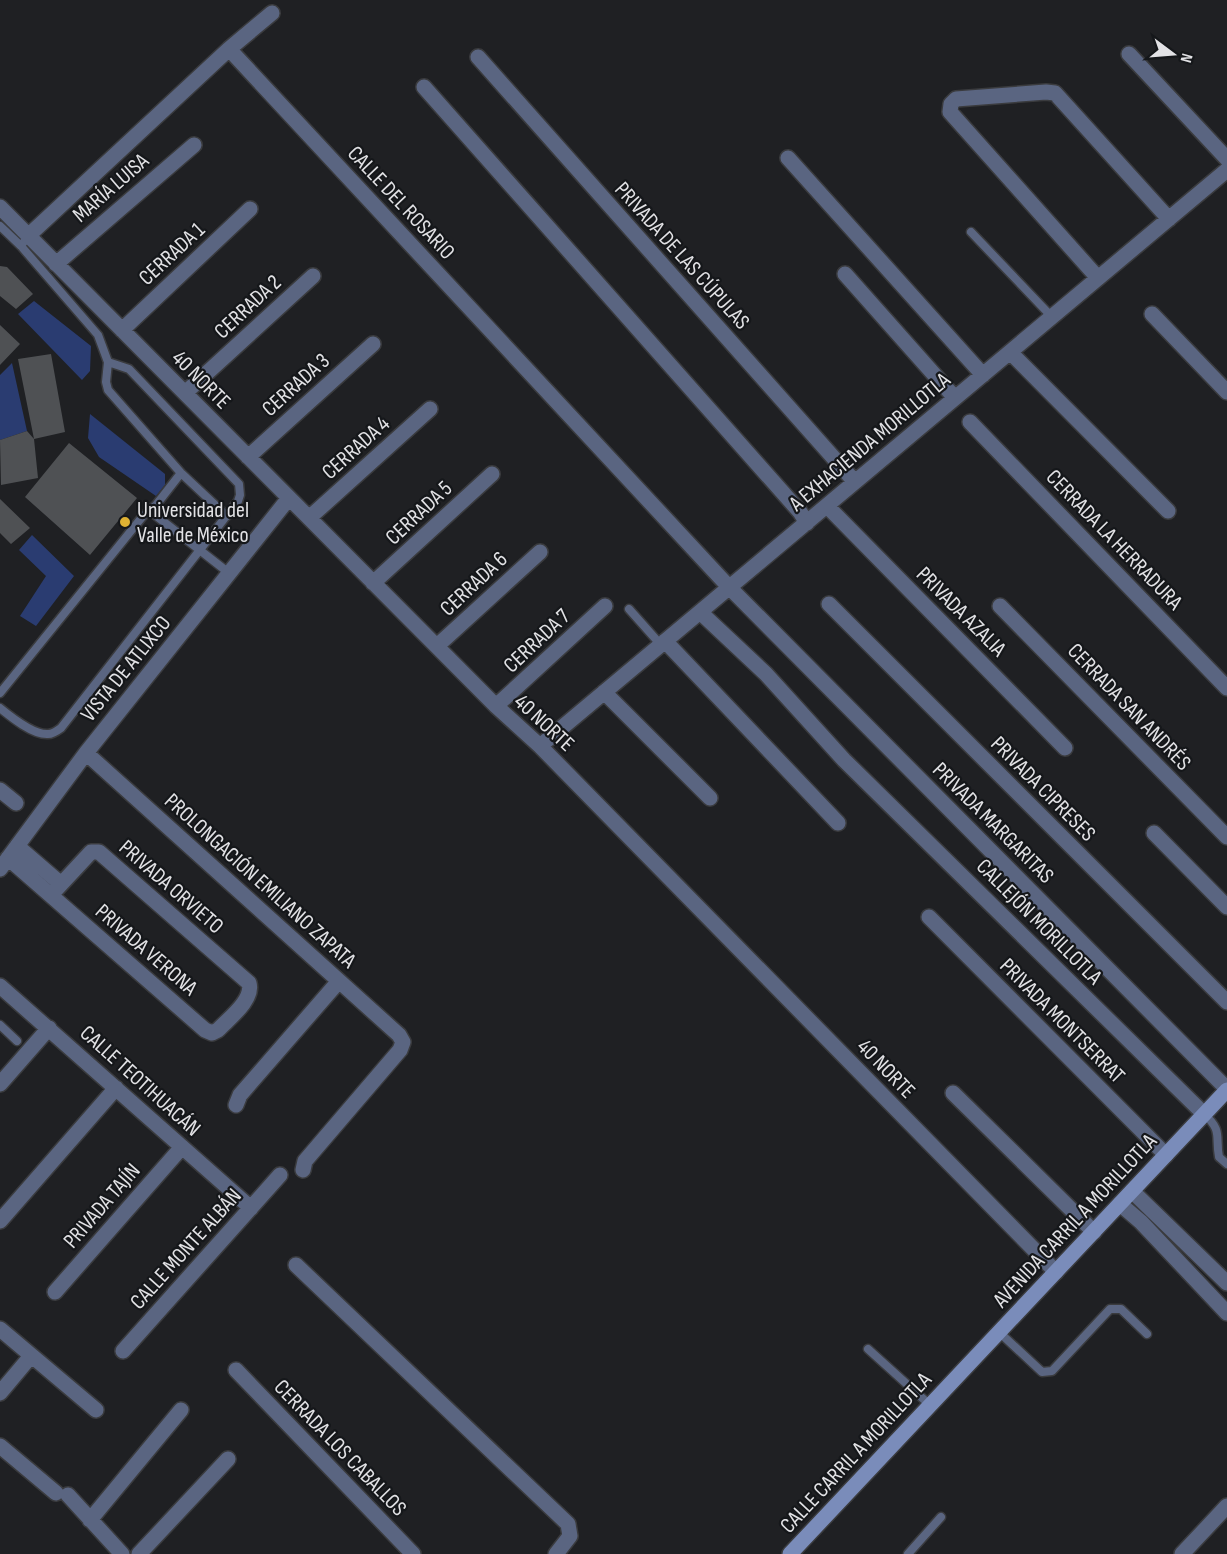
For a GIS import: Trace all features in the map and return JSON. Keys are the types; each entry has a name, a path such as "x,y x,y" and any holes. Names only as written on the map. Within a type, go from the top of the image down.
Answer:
{"street":[{"path":"25,241 229,49 272,13"},
{"name":"CALLE DEL ROSARIO","path":"229,49 729,587"},
{"path":"1129,54 1227,159"},
{"name":"PRIVADA DE LAS CÚPULAS","path":"478,57 855,482"},
{"path":"424,87 800,512 807,523"},
{"path":"1098,278 950,112 951,104 956,99 1055,93 1169,219"},
{"name":"MARÍA LUISA","path":"56,264 194,145"},
{"path":"788,158 982,375"},
{"name":"A EXHACIENDA MORILLOTLA","path":"540,746 1227,170"},
{"name":"40 NORTE","path":"0,207 25,241 56,264 496,706 540,746 1056,1272"},
{"name":"CERRADA 1","path":"122,330 250,209"},
{"path":"845,274 955,398"},
{"name":"CERRADA 2","path":"185,393 313,276"},
{"path":"1152,314 1227,392"},
{"name":"CERRADA 3","path":"248,457 372,344"},
{"path":"1010,352 1168,511"},
{"name":"CERRADA 4","path":"309,518 430,409"},
{"name":"CERRADA LA HERRADURA","path":"970,422 1227,688"},
{"name":"CERRADA 5","path":"373,583 492,474"},
{"name":"VISTA DE ATLIXCO","path":"8,858 86,753 289,498"},
{"name":"PRIVADA AZALIA","path":"826,506 1065,748"},
{"name":"CERRADA 6","path":"437,646 540,552"},
{"name":"PRIVADA MARGARITAS","path":"729,587 1227,1089"},
{"name":"PRIVADA CIPRESES","path":"829,604 1227,1002"},
{"name":"CERRADA 7","path":"496,706 605,606"},
{"name":"CERRADA SAN ANDRÉS","path":"1000,606 1227,837"},
{"name":"CALLEJÓN MORILLOTLA","path":"700,612 766,674 844,760 1204,1114"},
{"path":"663,643 838,823"},
{"path":"604,692 710,798"},
{"name":"PROLONGACIÓN EMILIANO ZAPATA","path":"86,753 399,1035 403,1042 400,1050 304,1161 303,1170"},
{"path":"0,790 16,802"},
{"path":"1154,833 1227,907"},
{"name":"PRIVADA ORVIETO","path":"56,890 91,852 99,852 249,983 251,989"},
{"name":"PRIVADA VERONA","path":"8,858 56,890 206,1030 212,1033 218,1030 249,996 251,989"},
{"name":"PRIVADA MONTSERRAT","path":"929,917 1166,1155"},
{"path":"236,1106 240,1095 339,981"},
{"name":"CALLE TEOTIHUACÁN","path":"0,986 251,1208"},
{"path":"0,1084 49,1028"},
{"path":"0,1221 116,1088"},
{"name":"AVENIDA CARRIL A MORILLOTLA","path":"952,1381 1227,1089"},
{"path":"953,1094 1094,1232"},
{"name":"PRIVADA TAJÍN","path":"55,1292 182,1147"},
{"name":"CALLE MONTE ALBÁN","path":"123,1351 280,1175"},
{"path":"1132,1191 1227,1283"},
{"path":"1120,1204 1157,1239 1227,1313"},
{"path":"1157,1239 1168,1226"},
{"path":"296,1265 568,1524 570,1536 556,1554"},
{"path":"0,1329 96,1410"},
{"path":"0,1393 31,1356"},
{"name":"CERRADA LOS CABALLOS","path":"236,1370 413,1554"},
{"name":"CALLE CARRIL A MORILLOTLA","path":"790,1554 952,1381"},
{"path":"90,1520 180,1410"},
{"path":"0,1446 62,1494 122,1554"},
{"path":"139,1554 228,1459"},
{"path":"1182,1554 1227,1506"}],"lane":[{"path":"0,226 25,241 98,335 108,362 106,382 108,390 181,473 227,516"},
{"path":"971,232 1052,317"},
{"path":"0,708 18,722 42,734 51,735 61,728 201,551 240,495 238,484 129,369 108,362"},
{"path":"0,693 181,473"},
{"path":"150,511 229,573"},
{"path":"629,609 663,643"},
{"path":"0,1025 17,1041"},
{"path":"1204,1114 1214,1123 1218,1132 1219,1157 1227,1164"},
{"path":"999,1332 1042,1372 1047,1373 1052,1371 1110,1309 1121,1309 1147,1334"},
{"path":"868,1349 930,1405"},
{"path":"908,1554 941,1517"}],"shaded area":[{"path":"34,301 91,346 90,371 82,380 18,314"},
{"path":"12,363 27,431 0,440 0,375"},
{"path":"90,414 165,474 165,485 156,496 99,457 88,438"},
{"path":"32,535 74,576 36,626 20,616 46,576 19,550"}],"building":[{"path":"0,266 7,267 33,294 16,309 0,296"},
{"path":"0,325 20,344 0,365"},
{"path":"51,354 65,432 34,439 18,359"},
{"path":"27,431 34,439 38,478 1,485 0,440"},
{"path":"69,443 137,498 90,555 25,497"},
{"path":"0,499 30,528 11,544 0,533"}],"place":[{"name":"Universidad del Valle de México","path":"125,522"}]}
